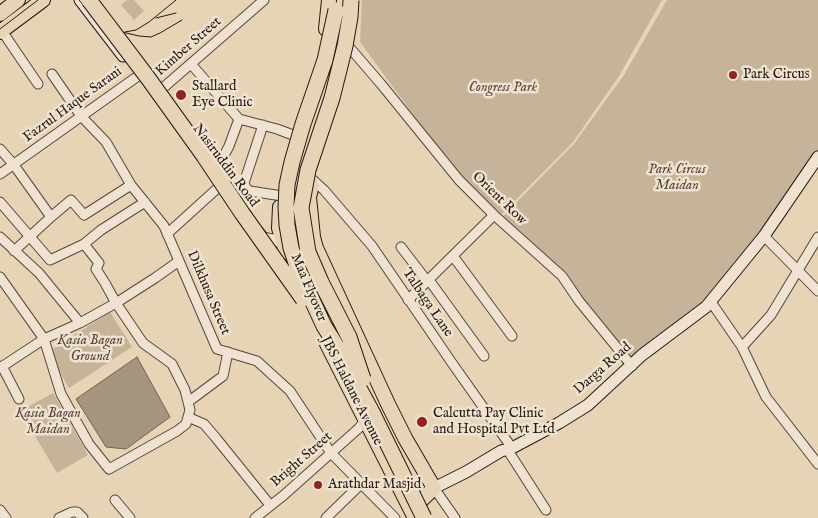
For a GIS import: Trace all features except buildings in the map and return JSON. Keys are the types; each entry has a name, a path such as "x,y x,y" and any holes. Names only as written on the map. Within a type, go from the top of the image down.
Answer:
{"highway":[{"path":"89,0 176,117 242,213 324,326"},
{"name":"Maa Flyover","path":"343,5 292,162 287,185 287,225 298,272 324,326 372,412 424,518"},
{"name":"Maa Flyover","path":"343,5 336,53 300,168 296,223 308,272 338,334 436,518"}],"main road":[{"path":"0,14 18,0"},
{"name":"Nasiruddin Road","path":"80,0 248,222 263,238 283,242"},
{"path":"1,31 41,1"},
{"name":"Maa Flyover","path":"343,5 350,48 349,58 339,98 315,170 309,197 316,248 388,404 434,488"},
{"name":"JBS Haldane Avenue","path":"343,5 325,40 293,135 280,208 280,228 298,284 410,515"},
{"name":"Darga Road","path":"434,488 559,422 588,404 642,355 706,307 764,236 817,161"},
{"path":"283,242 314,237"},
{"path":"410,515 434,488"}],"street":[{"name":"Kimber Street","path":"154,96 264,0"},
{"path":"1,31 38,84"},
{"name":"Orient Row","path":"350,48 459,180 562,276 579,301 632,366"},
{"path":"190,64 239,118 293,135"},
{"name":"Dilkhusa Street","path":"52,74 81,116 106,142 131,185 164,226 218,349 257,361 290,391 331,453 395,518"},
{"name":"Fazrul Haque Sarani","path":"0,174 138,76"},
{"path":"168,234 218,180 239,118"},
{"path":"263,125 244,183 246,188 250,190 282,196"},
{"path":"0,149 14,165 51,217"},
{"name":"Talbaga Lane","path":"313,180 324,190 372,246 509,448 546,510"},
{"path":"14,251 71,200 84,215 131,185"},
{"path":"0,202 50,260 84,244 101,230 145,202"},
{"path":"408,300 494,214"},
{"path":"764,236 818,291"},
{"path":"0,237 39,273 80,323"},
{"path":"742,347 771,315 818,237"},
{"path":"0,277 44,339 61,394 89,444 109,469 177,431 186,424 190,410 185,390 172,364 143,343 96,269 98,262 84,244"},
{"path":"401,247 484,356"},
{"path":"453,256 512,336"},
{"path":"18,399 1,367 44,339 80,323 116,303 179,261"},
{"path":"711,302 742,347 766,397 818,464"},
{"path":"188,402 223,376 228,352"},
{"path":"188,417 204,424 270,505"},
{"name":"Bright Street","path":"256,518 359,428 365,420"},
{"path":"326,518 362,483"},
{"path":"434,488 455,518"},
{"path":"115,500 130,518"},
{"path":"0,510 6,518"},
{"path":"60,518 72,512 77,512 83,518"}],"green space":[{"path":"127,0 134,0 144,11 134,20 121,5"},
{"name":"Congress Park","path":"362,0 662,0 619,76 573,142 501,215 472,187 428,135 360,42"},
{"name":"Park Circus Maidan","path":"667,0 818,0 818,151 761,240 703,304 631,358 584,301 566,273 503,216 574,144 624,75"},
{"name":"Kasia Bagan Ground","path":"110,312 132,347 69,388 48,352"},
{"name":"Kasia Bagan Maidan","path":"53,393 88,455 57,473 20,411"}],"shaded area":[{"path":"137,357 170,417 126,449 106,447 76,399"}],"tram line":[{"path":"0,29 38,0"},
{"path":"79,0 99,23 105,27 99,27 110,30 106,33 122,32 151,37 182,20"},
{"path":"125,32 136,30 149,22 176,0"},
{"path":"156,18 176,13"}],"place":[{"name":"Park Circus","path":"733,75"},
{"name":"Stallard Eye Clinic","path":"181,95"},
{"name":"Calcutta Pay Clinic and Hospital Pvt Ltd","path":"422,422"},
{"name":"Arathdar Masjid","path":"318,485"}]}
